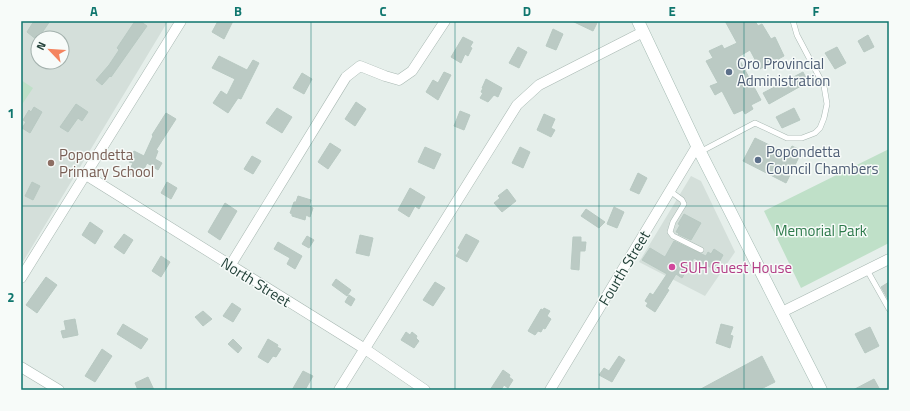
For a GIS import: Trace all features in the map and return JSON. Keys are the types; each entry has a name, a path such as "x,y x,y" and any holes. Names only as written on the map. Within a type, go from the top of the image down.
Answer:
{"main road":[{"path":"641,26 699,149 821,390"}],"street":[{"path":"21,278 86,176 181,21"},
{"path":"230,266 346,77 360,66 399,80 412,71 445,21"},
{"path":"339,390 517,105 539,86 641,26"},
{"name":"Fourth Street","path":"550,390 670,191 699,149"},
{"name":"North Street","path":"86,176 365,349 425,390"},
{"path":"782,312 889,258"},
{"path":"21,367 59,390"}],"lane":[{"path":"699,149 755,122 787,138 802,138 814,133 820,128 827,104 824,86 797,35 793,21"},
{"path":"670,191 682,200 684,204 673,222 670,232 673,236 701,250"},
{"path":"866,270 889,309"}],"shaded area":[{"name":"Popondetta Primary School","path":"21,21 168,21 21,265"},
{"name":"SUH Guest House","path":"691,176 701,181 735,252 705,296 639,262"}],"green space":[{"path":"21,80 33,88 21,106"},
{"name":"Memorial Park","path":"889,149 889,243 801,288 764,211"}],"building":[{"path":"34,21 50,21 44,30 30,30 30,34 27,32"},
{"path":"135,21 140,21 147,26 111,77 110,76 102,85 96,80 119,50 117,48"},
{"path":"218,21 233,21 224,39 212,32"},
{"path":"572,21 598,21 593,31"},
{"path":"725,21 755,21 758,26 762,24 771,39 775,37 784,56 760,69 750,50 738,57 761,100 751,105 753,109 745,114 743,110 734,114 722,91 715,95 710,86 718,83 706,61 713,58 709,51 722,45 724,49 737,43"},
{"path":"553,29 563,34 556,50 546,46"},
{"path":"868,35 874,47 864,52 858,41"},
{"path":"463,37 473,42 468,56 465,54 461,63 451,57"},
{"path":"518,47 527,52 519,68 509,63"},
{"path":"837,47 846,63 835,69 825,53"},
{"path":"219,56 247,70 253,60 259,63 241,99 238,98 228,113 213,103 221,91 227,95 235,79 212,68"},
{"path":"444,72 451,75 438,100 426,92 433,80 438,83"},
{"path":"803,72 808,82 769,104 763,93"},
{"path":"302,73 312,79 304,94 293,88"},
{"path":"486,79 502,88 498,97 494,95 488,102 480,98 483,93 481,92"},
{"path":"356,102 366,109 355,126 345,119"},
{"path":"76,104 88,112 82,121 78,118 68,132 60,127"},
{"path":"34,107 42,112 30,133 22,128 26,122 23,120 29,110 31,112"},
{"path":"277,108 292,117 282,133 266,123"},
{"path":"794,108 800,120 782,128 776,117"},
{"path":"460,111 470,115 464,130 454,126"},
{"path":"166,113 176,119 156,150 158,151 155,159 162,163 158,170 147,163 144,169 141,167 136,177 128,173 133,163 129,162 134,151 144,156 153,136 152,135"},
{"path":"544,114 555,119 551,128 555,130 551,137 537,130"},
{"name":"Popondetta Council Chambers","path":"755,138 788,154 792,146 802,151 786,183 743,161"},
{"path":"330,143 341,150 328,169 318,162"},
{"path":"425,147 441,154 434,169 418,162"},
{"path":"520,147 530,152 523,168 512,163"},
{"path":"252,156 261,161 253,174 244,169"},
{"path":"638,173 647,178 639,194 630,190"},
{"path":"32,182 40,186 33,200 25,196"},
{"path":"167,182 177,188 171,199 161,193"},
{"path":"410,188 425,197 419,209 415,206 409,217 398,210"},
{"path":"507,189 516,201 502,212 494,203 500,198 498,196"},
{"path":"298,196 311,200 309,206 313,208 310,217 306,215 305,220 292,216 290,213"},
{"path":"225,203 237,211 220,240 208,232"},
{"path":"614,207 624,212 617,228 607,224"},
{"path":"586,209 605,222 599,228 581,216"},
{"path":"684,214 701,223 691,240 676,232 680,225 678,224"},
{"path":"90,222 103,231 95,244 82,235"},
{"path":"124,234 133,240 124,254 114,247"},
{"path":"466,234 479,241 467,262 456,256 460,249 458,248"},
{"path":"360,235 373,238 369,256 356,253"},
{"path":"307,236 314,240 309,248 302,244"},
{"path":"573,237 581,237 581,242 586,242 585,251 580,251 579,270 571,269"},
{"path":"674,241 706,256 708,252 711,254 714,249 723,255 715,270 694,258 682,278 676,274 667,289 669,290 655,312 646,306 648,303 645,301 650,293 653,295 667,274 642,260 650,248 665,257"},
{"path":"278,242 302,256 295,269 287,264 290,258 274,249"},
{"path":"161,256 170,262 161,277 152,271"},
{"path":"46,277 57,285 37,313 26,305"},
{"path":"336,279 351,290 347,296 332,285"},
{"path":"435,282 445,288 433,306 423,300"},
{"path":"889,282 889,301 881,287"},
{"path":"349,295 355,299 351,306 345,302"},
{"path":"232,303 241,309 233,322 223,316"},
{"path":"544,308 550,311 547,316 551,319 545,329 543,328 541,332 538,331 535,335 528,331 541,309 543,310"},
{"path":"203,311 212,319 203,326 195,317"},
{"path":"75,319 78,335 63,338 61,331 66,330 64,321"},
{"path":"123,324 148,339 141,349 117,334"},
{"path":"721,324 733,327 730,335 733,336 730,348 716,343"},
{"path":"870,327 879,346 865,353 855,334"},
{"path":"406,332 410,335 412,332 417,336 416,338 419,341 414,348 401,340"},
{"path":"233,339 242,348 238,353 228,344"},
{"path":"268,339 278,345 277,347 281,349 276,357 273,356 268,363 258,357"},
{"path":"102,349 112,356 95,382 85,376"},
{"path":"619,356 625,360 612,382 599,375 604,368 609,371"},
{"path":"762,356 775,382 759,390 699,390"},
{"path":"503,370 510,375 509,377 513,380 508,388 504,385 501,390 490,390"},
{"path":"303,371 313,376 305,390 292,390"},
{"path":"148,377 154,390 138,390 135,383"},
{"path":"874,379 880,390 853,390"}],"place":[{"name":"Oro Provincial Administration","path":"729,72"},
{"name":"Popondetta Council Chambers","path":"758,160"},
{"name":"Popondetta Primary School","path":"51,163"},
{"name":"SUH Guest House","path":"672,267"}]}
